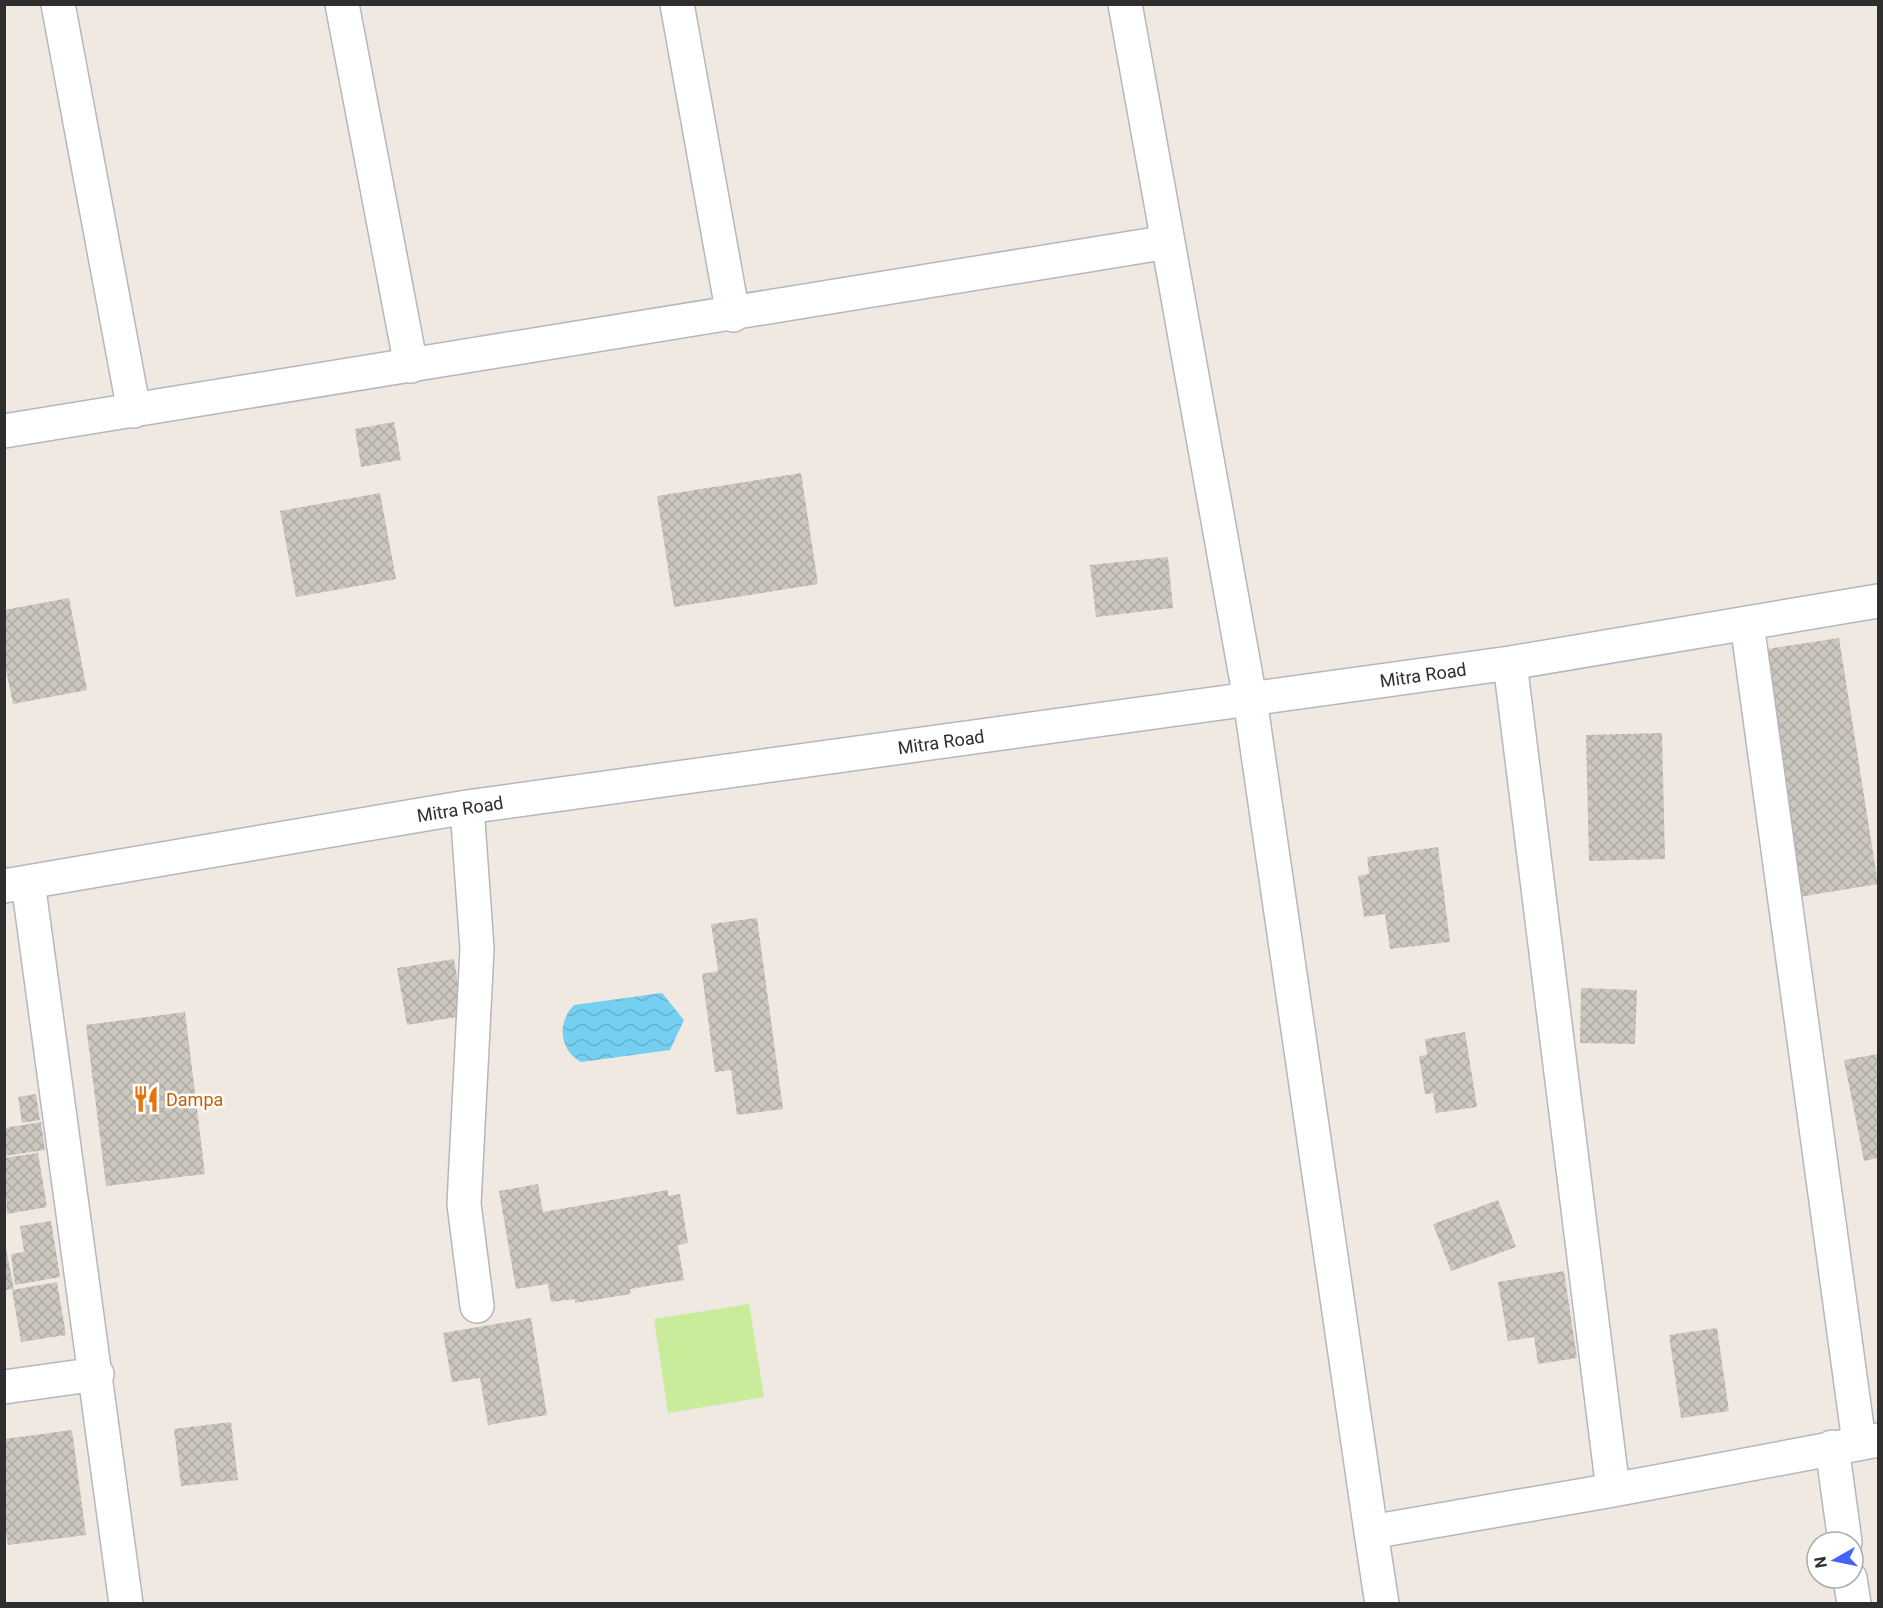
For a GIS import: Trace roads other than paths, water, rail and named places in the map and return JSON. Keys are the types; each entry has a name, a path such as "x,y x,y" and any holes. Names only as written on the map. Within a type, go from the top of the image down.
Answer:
{"street":[{"path":"58,4 134,411"},
{"path":"342,4 411,366"},
{"path":"677,4 733,315"},
{"path":"1125,4 1250,699 1382,1604"},
{"path":"4,431 733,315 1168,242"},
{"name":"Mitra Road","path":"16,884 467,807 1510,663 1878,602"},
{"path":"1747,623 1857,1443 1846,1530"},
{"path":"1510,663 1613,1490"},
{"path":"467,807 477,948 464,1204 477,1306"},
{"path":"16,884 97,1374 126,1604"},
{"path":"4,1387 97,1374"},
{"path":"1371,1532 1613,1490 1857,1443"}],"water":[{"path":"662,993 684,1020 670,1050 581,1062 568,1050 563,1027 574,1005"}],"place":[{"name":"Dampa","path":"146,1099"}]}
